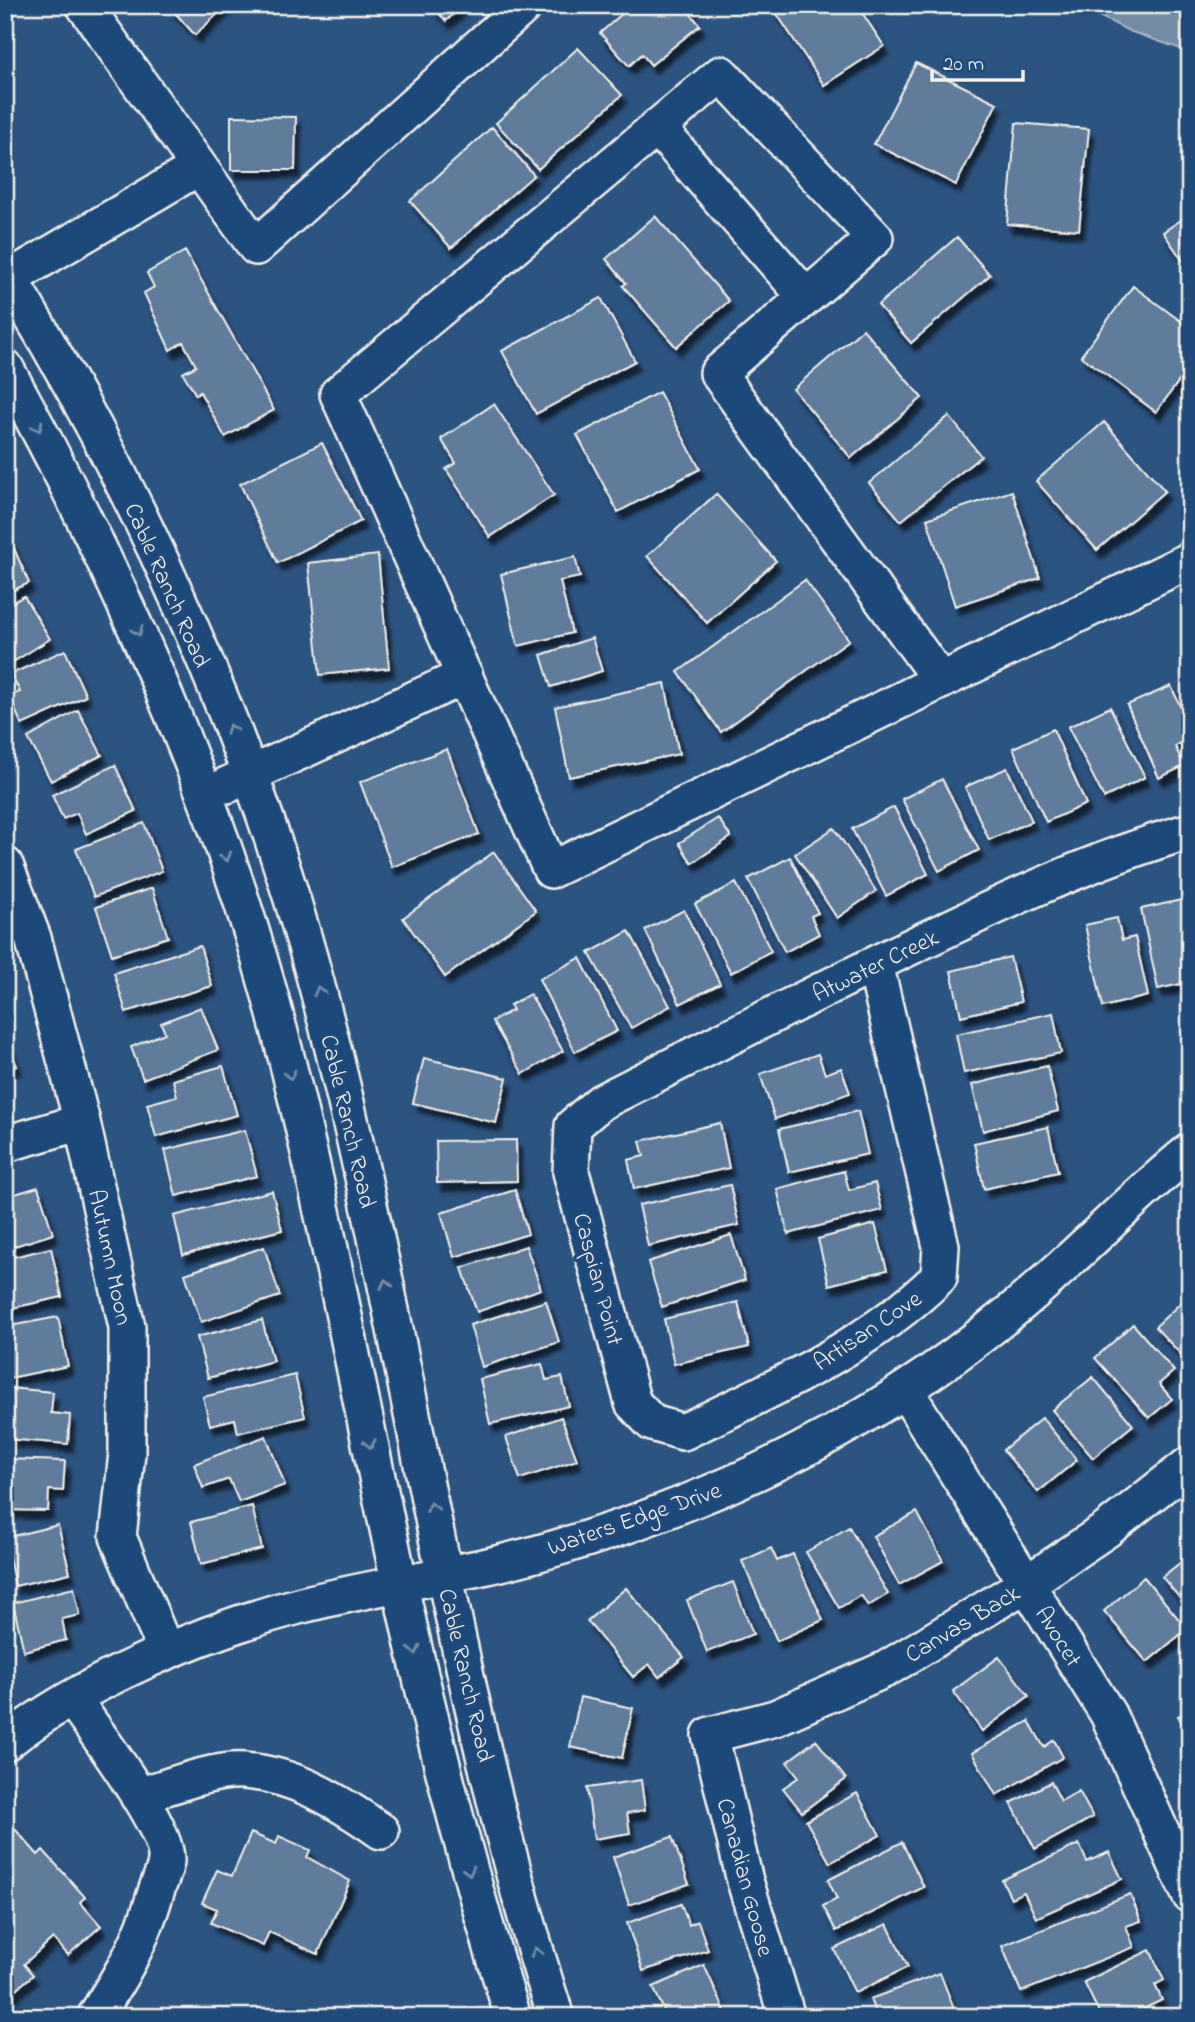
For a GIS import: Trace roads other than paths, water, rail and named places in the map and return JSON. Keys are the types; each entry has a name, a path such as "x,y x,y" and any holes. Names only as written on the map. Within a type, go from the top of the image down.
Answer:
{"street":[{"path":"84,5 256,247 524,5"},
{"path":"941,681 718,373 875,238 721,74 338,394 551,870 941,681 1190,560"},
{"path":"657,127 806,297"},
{"path":"7,278 199,167"},
{"name":"Cable Ranch Road","path":"7,278 78,395 179,604 249,777 294,907 334,1051 372,1215 444,1574 505,1838 556,2017"},
{"name":"Cable Ranch Road","path":"5,367 104,557 156,670 204,793 250,927 289,1071 399,1584 458,1827 513,2017"},
{"path":"204,793 249,777 465,676"},
{"name":"Atwater Creek","path":"573,1126 601,1102 1002,902 1144,844 1190,831"},
{"name":"Autumn Moon","path":"5,865 33,938 82,1122 127,1326 127,1453 118,1537 166,1652"},
{"name":"Artisan Cove","path":"652,1423 683,1432 785,1384 912,1304 939,1278 941,1246 875,964"},
{"path":"5,1144 82,1122"},
{"name":"Caspian Point","path":"573,1126 571,1172 574,1185 633,1403 652,1423"},
{"name":"Waters Edge Drive","path":"5,1742 72,1699 166,1652 294,1607 548,1550 684,1504 792,1456 905,1390 1016,1307 1190,1151"},
{"name":"Avocet","path":"905,1390 1108,1714 1190,1895"},
{"name":"Canvas Back","path":"710,1735 775,1718 886,1669 1026,1584 1106,1530 1190,1464"},
{"path":"72,1699 138,1796 157,1830 166,1859 149,1914 127,1969 95,2017"},
{"name":"Canadian Goose","path":"710,1735 745,1881 787,2017"},
{"path":"138,1796 200,1778 242,1771 293,1781 336,1800 381,1831"}],"water":[{"path":"1077,5 1190,5 1190,52 1129,31"}]}
